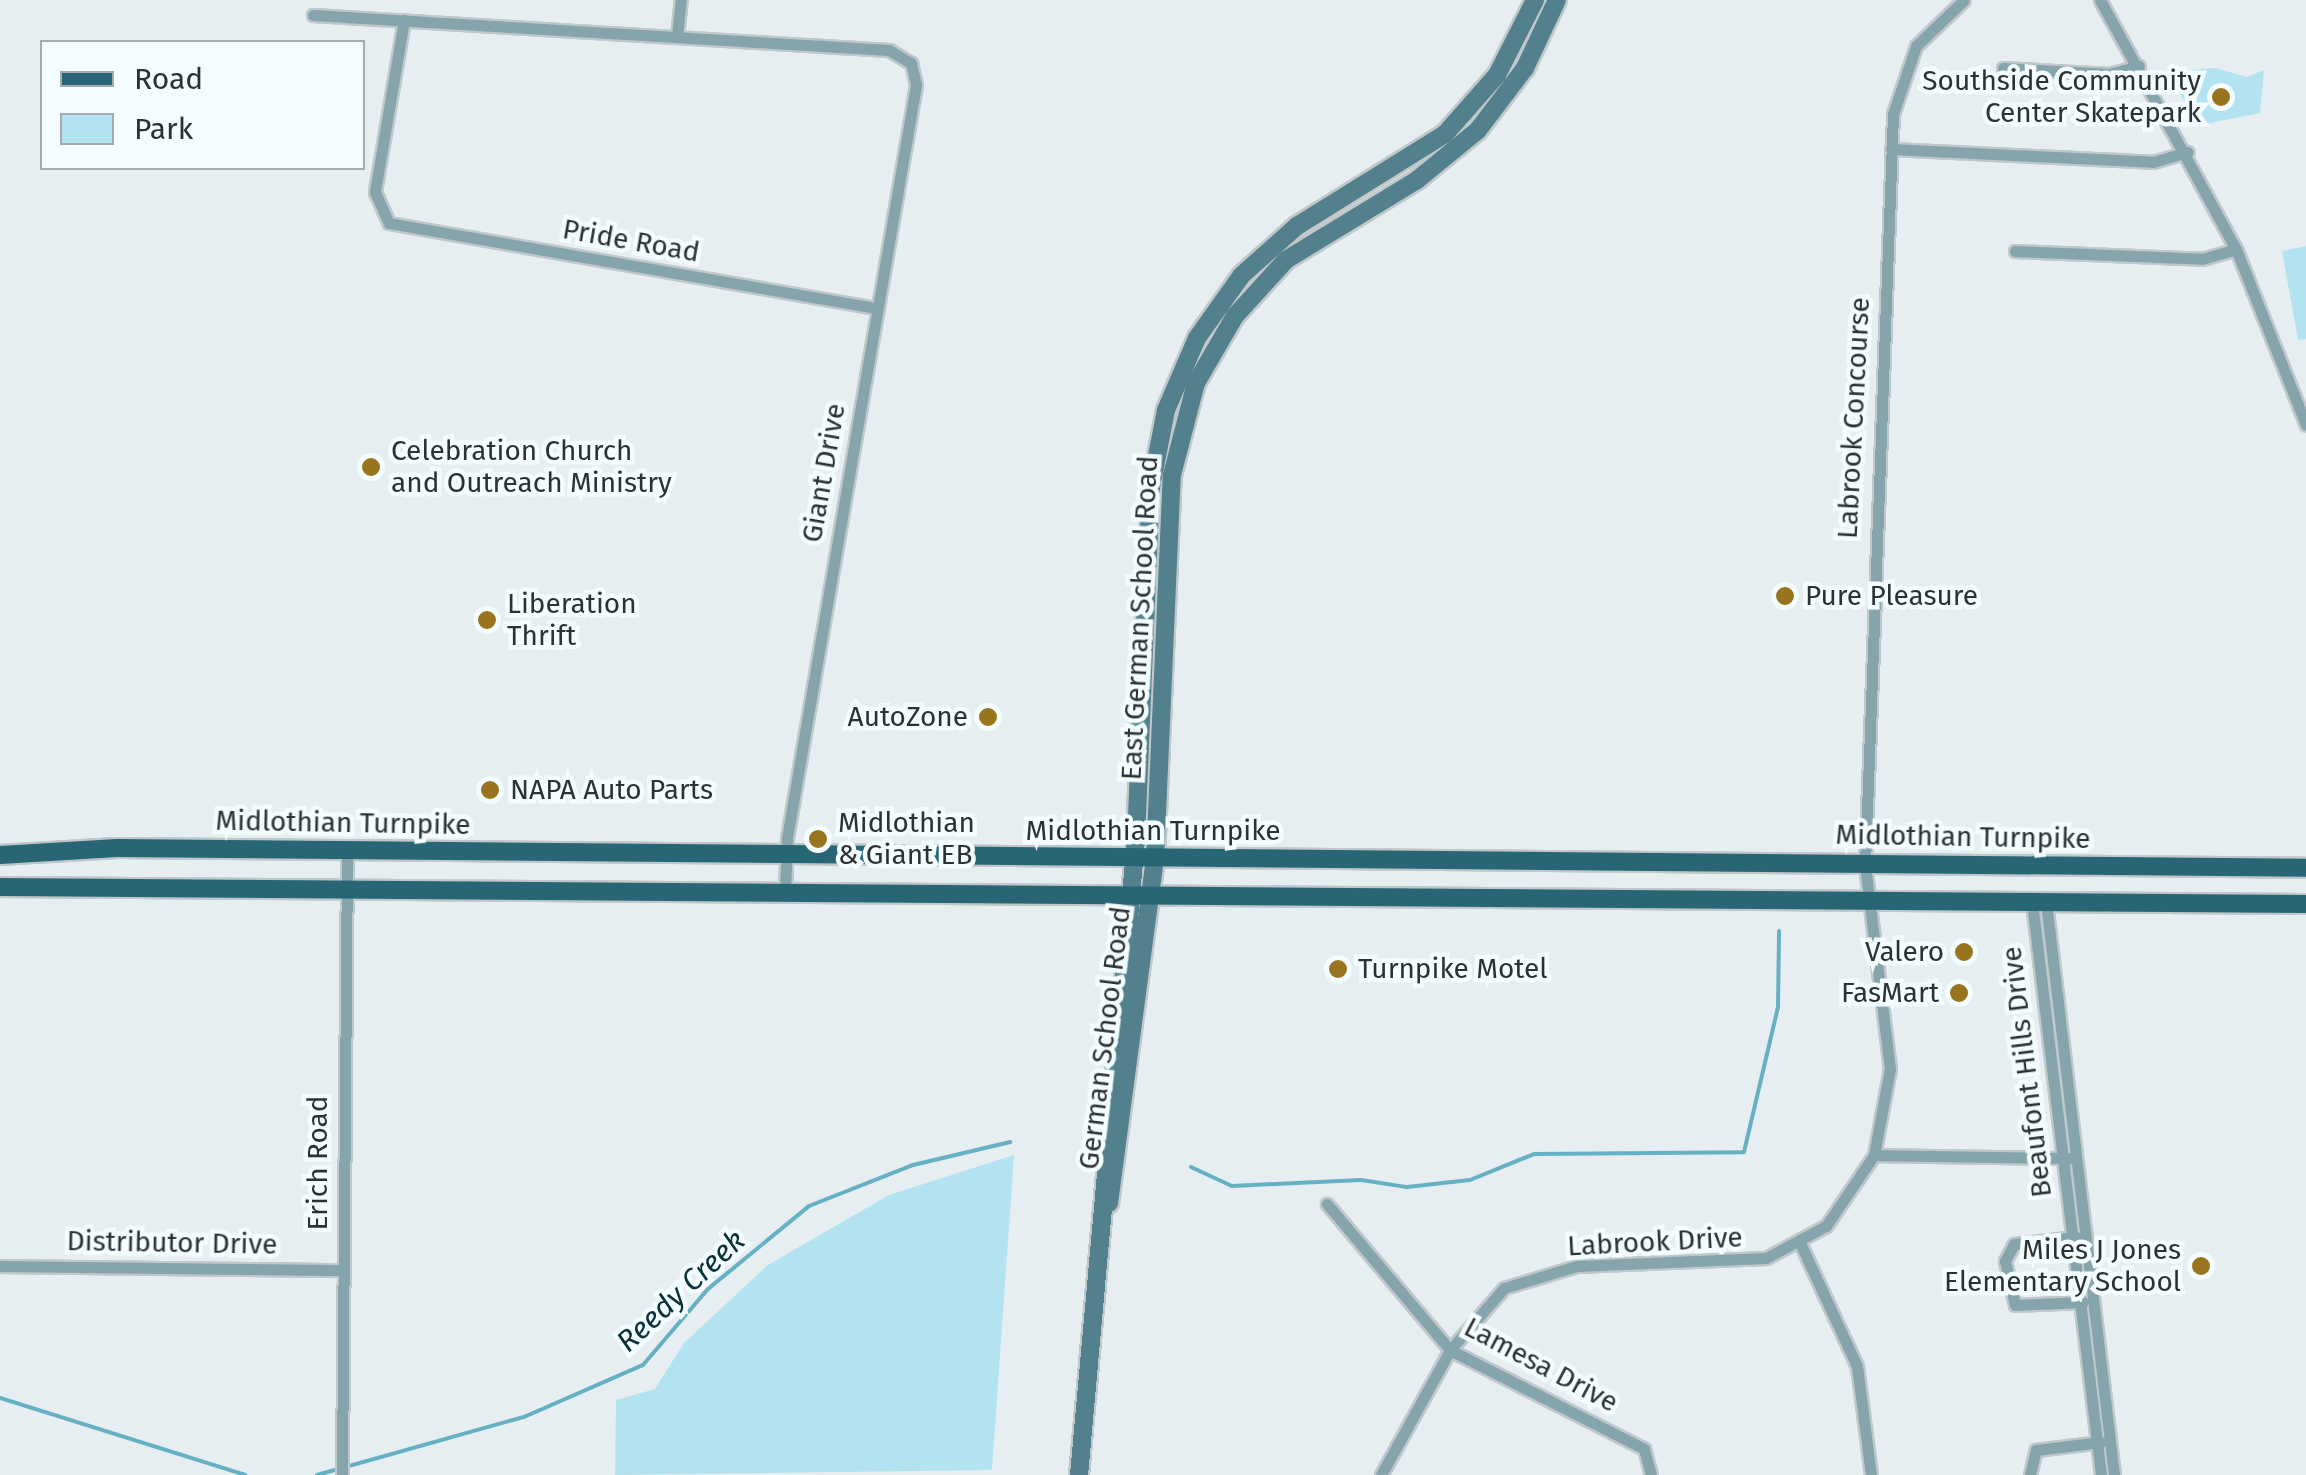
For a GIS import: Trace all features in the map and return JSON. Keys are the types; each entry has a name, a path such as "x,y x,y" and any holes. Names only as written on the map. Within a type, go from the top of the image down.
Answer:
{"main road":[{"name":"Midlothian Turnpike","path":"0,856 347,850 2306,868"},
{"path":"0,887 2306,904"}],"street":[{"path":"313,15 677,36 680,0"},
{"name":"East German School Road","path":"1134,858 1166,410 1218,306 1297,226 1445,134 1496,75 1536,0"},
{"name":"East German School Road","path":"1155,859 1159,533 1184,418 1234,316 1316,236 1464,144 1525,68 1557,0"},
{"name":"Labrook Concourse","path":"1865,864 1891,149 1901,75 1964,0"},
{"path":"2100,0 2188,152 2236,249 2306,425"},
{"name":"Pride Road","path":"404,20 375,192 381,213 401,228 877,308"},
{"name":"Giant Drive","path":"677,36 889,50 910,63 916,86 786,856 785,892"},
{"path":"2003,68 2109,74 2139,66"},
{"path":"1891,149 2151,162 2188,152"},
{"path":"2015,251 2202,259 2236,249"},
{"name":"Erich Road","path":"342,1475 347,850"},
{"name":"German School Road","path":"1078,1475 1103,1222 1102,1157 1134,858"},
{"name":"German School Road","path":"1103,1222 1121,1162 1155,859"},
{"name":"Labrook Drive","path":"1381,1475 1450,1350 1504,1288 1577,1266 1720,1266 1802,1245 1845,1204 1874,1154 1890,1055 1865,864"},
{"name":"Beaufont Hills Drive","path":"2039,902 2086,1302 2114,1475"},
{"path":"1874,1154 2069,1158"},
{"name":"Lamesa Drive","path":"1327,1204 1450,1350 1644,1449 1651,1475"},
{"path":"2078,1237 2014,1244 2005,1262 2015,1305 2086,1302"},
{"path":"1802,1245 1857,1366 1871,1475"},
{"name":"Distributor Drive","path":"0,1266 343,1270"},
{"name":"Beaufont Hills Drive","path":"2086,1302 2100,1475"},
{"path":"2030,1475 2036,1450 2110,1442"}],"green space":[{"name":"Southside Community Center Skatepark","path":"2215,68 2247,77 2264,70 2260,113 2200,125 2177,90 2178,71"},
{"path":"2306,246 2306,339 2298,340 2282,251"},
{"path":"1014,1155 992,1470 615,1475 616,1400 655,1389 684,1343 768,1265 889,1195"}],"waterway":[{"path":"1191,1167 1232,1186 1361,1180 1407,1187 1470,1180 1534,1154 1744,1152 1778,1007 1779,931"},
{"name":"Reedy Creek","path":"317,1475 524,1417 643,1365 708,1289 809,1206 913,1165 1010,1142"},
{"name":"Reedy Creek","path":"0,1398 245,1475"}],"place":[{"name":"Southside Community Center Skatepark","path":"2221,97"},
{"name":"Celebration Church and Outreach Ministry","path":"371,467"},
{"name":"Pure Pleasure","path":"1785,596"},
{"name":"Liberation Thrift","path":"487,620"},
{"name":"AutoZone","path":"988,717"},
{"name":"NAPA Auto Parts","path":"490,790"},
{"name":"Midlothian & Giant EB","path":"818,839"},
{"name":"Valero","path":"1964,952"},
{"name":"Turnpike Motel","path":"1338,969"},
{"name":"FasMart","path":"1959,993"},
{"name":"Miles J Jones Elementary School","path":"2201,1266"}]}
